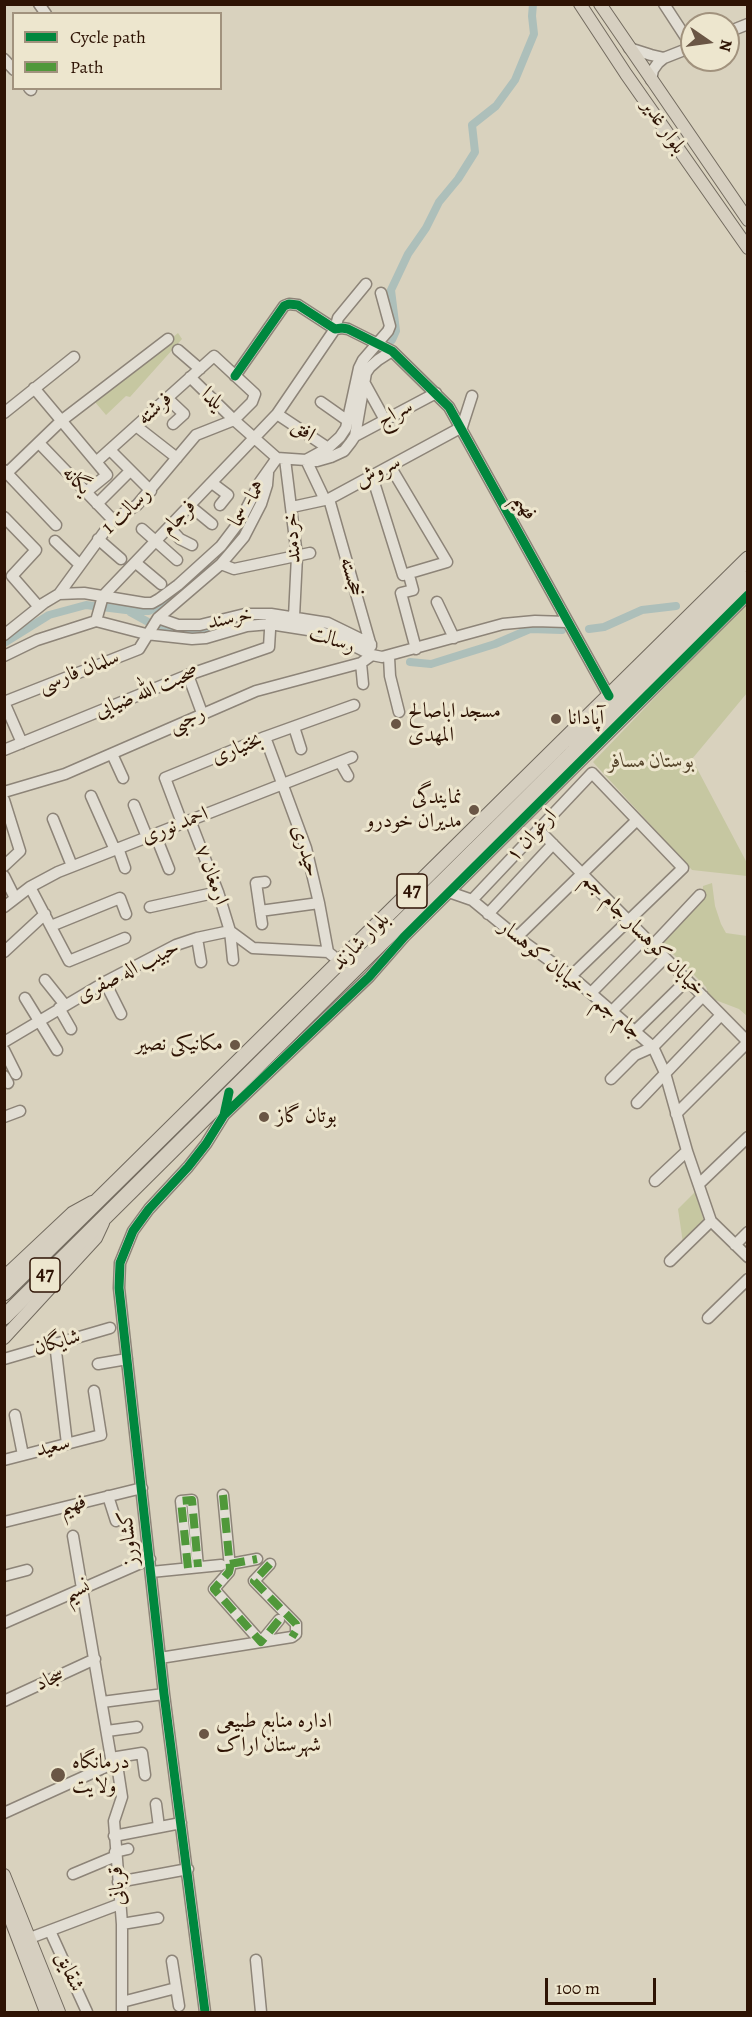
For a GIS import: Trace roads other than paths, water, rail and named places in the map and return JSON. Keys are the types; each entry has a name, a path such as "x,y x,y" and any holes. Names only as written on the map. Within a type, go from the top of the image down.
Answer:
{"highway":[{"name":"بلوار شازند","path":"4,1293 335,957 609,696 747,559"},
{"name":"بلوار شازند","path":"4,1317 342,980 520,812 747,579"}],"main road":[{"name":"بلوار غدیر","path":"580,4 747,248"},
{"name":"بلوار غدیر","path":"600,4 747,220"},
{"path":"4,1277 72,1213 99,1199"},
{"path":"4,1338 96,1238 109,1211"},
{"path":"4,1875 59,2013"},
{"path":"4,1902 46,2013"}],"street":[{"path":"664,4 680,29"},
{"path":"629,48 664,58"},
{"path":"651,80 653,70 658,63 680,52"},
{"path":"277,414 335,329 338,318 366,284"},
{"path":"355,436 364,382 370,367 385,348 390,326 381,293"},
{"name":"فهیم","path":"235,376 287,305 298,305 335,329 348,329 385,348 449,407 609,696"},
{"path":"56,525 6,471 61,421 168,339"},
{"path":"268,473 281,459 306,460 328,448 340,437 348,421 355,379 363,360 385,348"},
{"path":"178,350 200,369"},
{"name":"فرشته","path":"96,462 214,356 235,376"},
{"path":"4,413 74,357"},
{"path":"234,420 252,402 255,394 235,376"},
{"name":"یلدا","path":"190,377 234,420 281,459"},
{"path":"364,382 385,420"},
{"path":"34,388 107,475 86,492"},
{"name":"سراج","path":"306,460 318,461 344,451 355,436 436,393"},
{"path":"462,428 472,396"},
{"path":"167,398 184,414 173,424"},
{"path":"321,402 348,421"},
{"name":"فرجام","path":"103,596 277,414"},
{"name":"افق","path":"277,414 328,448"},
{"name":"رسالت 1","path":"59,594 113,520 137,505 151,491 196,435 234,420"},
{"path":"136,426 177,458"},
{"name":"سروش","path":"292,507 327,499 462,428"},
{"name":"یگانه","path":"39,443 113,520"},
{"path":"110,450 151,491"},
{"name":"خردمند","path":"281,459 292,507 297,556 294,617"},
{"name":"خجسته","path":"306,460 327,499 371,650"},
{"path":"390,466 447,562 407,577"},
{"path":"97,504 130,471"},
{"name":"هما- سما","path":"158,618 221,564 244,537 265,495 268,473"},
{"name":"هما- سما","path":"103,596 152,603 178,585 220,546 240,521 260,482 268,473"},
{"path":"372,476 413,590 401,594 416,649"},
{"path":"212,483 228,495 220,505"},
{"path":"190,506 212,524"},
{"path":"7,524 36,550 12,576 39,607"},
{"path":"142,528 177,560"},
{"path":"170,528 180,539 192,545"},
{"path":"98,539 122,559"},
{"path":"55,541 79,564"},
{"path":"221,564 234,569 310,553"},
{"path":"136,563 161,584"},
{"path":"4,635 59,594 77,593 103,596 96,621 37,640 4,656"},
{"path":"224,1115 369,977 404,937 462,879 520,812 747,595"},
{"path":"437,602 454,638"},
{"name":"خرسند","path":"158,618 178,625 200,625 245,614 270,619 294,617 328,623 371,650"},
{"name":"سلمان فارسی","path":"22,742 4,702 139,649 146,634 158,618"},
{"name":"رسالت","path":"96,621 167,638 199,638 270,619 321,632 389,657 503,624 535,621 567,622"},
{"name":"صحبت الله ضیایی","path":"4,750 188,675 269,647 270,619"},
{"name":"رجبی","path":"4,792 65,774 256,692 361,663 371,650"},
{"path":"389,657 390,676 399,712"},
{"path":"361,663 363,684"},
{"path":"188,675 202,714"},
{"name":"بختیاری","path":"186,821 165,778 265,737 354,705"},
{"path":"294,727 302,749"},
{"name":"حیدری","path":"265,737 306,848 335,957"},
{"path":"112,754 123,778"},
{"name":"احمد نوری","path":"4,907 30,887 72,866 352,757"},
{"path":"340,762 348,776"},
{"name":"ارغوان ۱","path":"472,900 592,773 637,820"},
{"path":"91,796 125,868"},
{"path":"4,800 21,851 4,866"},
{"path":"134,805 169,869"},
{"path":"53,819 72,866"},
{"path":"517,937 637,820 683,868 571,976"},
{"name":"ارمغان ۷","path":"186,821 218,892 230,931 233,960"},
{"name":"خیابان کوهسار جام جم","path":"538,829 747,1042"},
{"path":"488,914 553,844"},
{"path":"4,876 15,898"},
{"path":"462,879 472,900"},
{"path":"262,924 256,883 265,882"},
{"path":"30,887 69,961 125,938"},
{"path":"150,907 218,892"},
{"path":"449,892 472,900"},
{"path":"591,993 700,896"},
{"path":"51,926 120,898 126,915"},
{"name":"جام جم - خیابان کوهسار","path":"472,900 517,937 571,976 653,1047 665,1072 687,1151 711,1221 747,1257"},
{"path":"260,911 320,903"},
{"path":"4,952 45,914"},
{"path":"230,931 253,948 335,957"},
{"name":"حبیب اله صفری","path":"4,1042 62,1006 176,945 230,931"},
{"path":"342,980 404,937"},
{"path":"197,938 201,962"},
{"path":"612,1011 665,958"},
{"path":"635,1031 687,980"},
{"path":"45,981 62,1006 71,1029"},
{"path":"105,982 121,1014"},
{"path":"611,1079 635,1055 653,1047 703,996"},
{"path":"25,998 57,1050"},
{"path":"637,1103 721,1015"},
{"path":"676,1114 747,1042"},
{"path":"4,1050 9,1077"},
{"name":"کشاورز","path":"205,2013 164,1694 119,1288 120,1263 126,1245 149,1209 206,1144 224,1115 229,1092"},
{"path":"4,1117 20,1111"},
{"path":"699,1184 747,1137"},
{"path":"655,1181 687,1151"},
{"path":"670,1261 711,1221"},
{"path":"735,1245 747,1232"},
{"path":"708,1318 747,1279"},
{"name":"شایگان","path":"4,1359 110,1328"},
{"path":"55,1343 67,1444"},
{"path":"98,1364 127,1359"},
{"name":"سعید","path":"4,1460 101,1435 94,1391"},
{"path":"15,1415 23,1455"},
{"name":"فهیم","path":"4,1522 142,1488"},
{"path":"223,1495 225,1564 229,1572 214,1589 261,1642"},
{"path":"108,1497 116,1521"},
{"path":"192,1500 193,1568 181,1501 192,1500"},
{"path":"73,1536 83,1588"},
{"name":"نسیم","path":"4,1623 150,1559"},
{"path":"151,1572 257,1559"},
{"path":"160,1658 292,1637 297,1629 296,1624 254,1581 270,1564"},
{"path":"4,1576 27,1570"},
{"name":"قربانی","path":"83,1588 112,1761 118,1771 122,1797 115,1814 114,1836 122,1924 122,2007"},
{"path":"261,1642 279,1620"},
{"name":"سجاد","path":"4,1701 95,1659"},
{"path":"102,1702 164,1694"},
{"path":"107,1731 137,1727"},
{"path":"4,1814 112,1761 142,1753 145,1775"},
{"path":"156,1804 159,1827"},
{"path":"114,1836 182,1823"},
{"path":"73,1874 128,1849"},
{"path":"118,1882 188,1869"},
{"path":"30,1938 120,1904"},
{"path":"122,1924 158,1918"},
{"name":"شقایق","path":"50,1931 87,2013"},
{"path":"256,1960 261,2013"},
{"path":"172,1961 179,2006"},
{"path":"122,2007 176,1988"}],"waterway":[{"path":"392,340 396,331 391,290 408,254 426,228 439,202 458,179 475,152 472,125 496,106 515,80 534,34 533,4"},
{"path":"4,643 49,615 86,605 149,611 159,606 189,582"},
{"path":"589,629 604,627 642,610 676,606"},
{"path":"130,612 159,628 170,631 203,630 256,618"},
{"path":"410,662 431,664 495,644 530,629 562,630"}],"place":[{"name":"آپادانا","path":"556,719"},
{"name":"مسجد اباصالح المهدی","path":"396,724"},
{"name":"نمایندگی مدیران خودرو","path":"474,810"},
{"name":"مکانیکی نصیر","path":"235,1045"},
{"name":"بوتان گاز","path":"264,1117"},
{"name":"اداره منابع طبیعی شهرستان اراک","path":"204,1734"},
{"name":"درمانگاه ولایت","path":"58,1775"}],"park label":[{"name":"بوستان مسافر","path":"651,762"}]}
